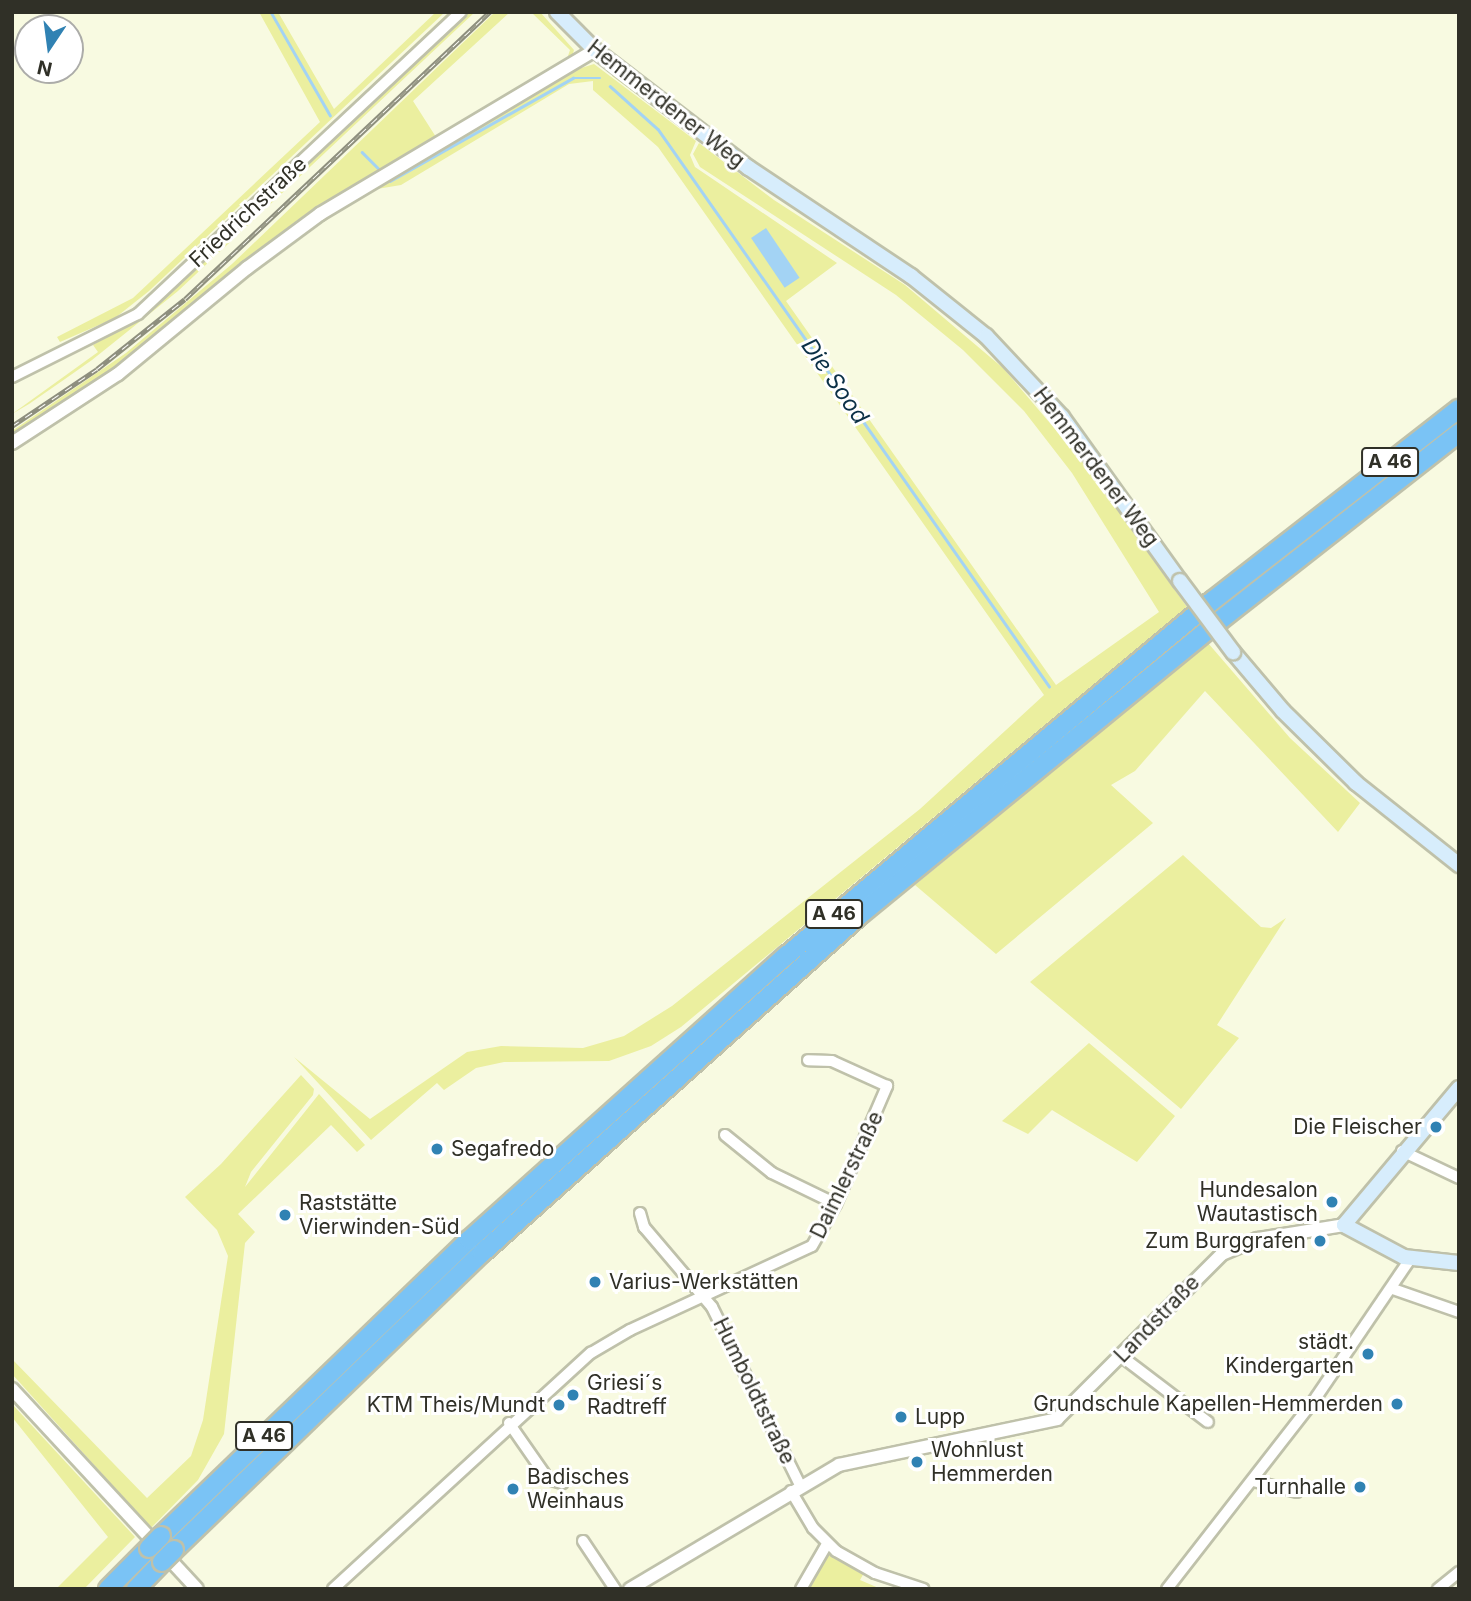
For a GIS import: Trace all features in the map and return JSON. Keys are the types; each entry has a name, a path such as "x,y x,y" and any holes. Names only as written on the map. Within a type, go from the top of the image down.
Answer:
{"highway":[{"name":"A 46","path":"108,1589 469,1240 786,956 1212,601 1459,409"},
{"name":"A 46","path":"136,1589 482,1253 850,923 1208,629 1459,433"}],"main road":[{"name":"Hemmerdener Weg","path":"557,12 595,50 756,174 911,276 986,336 1062,417 1233,652 1283,711 1356,783 1459,865"},
{"path":"1459,1088 1402,1151 1343,1225 1410,1259 1459,1262"}],"street":[{"name":"Friedrichstraße","path":"12,377 141,312 461,12"},
{"path":"12,443 118,374 247,268 320,214 595,50"},
{"name":"Daimlerstraße","path":"333,1589 509,1423 601,1347 806,1252 818,1239 887,1086 832,1060 808,1060"},
{"path":"725,1135 772,1173 836,1203"},
{"path":"1402,1151 1459,1178"},
{"name":"Humboldtstraße","path":"640,1213 644,1227 706,1298 795,1488 827,1544"},
{"name":"Landstraße","path":"629,1589 795,1488 861,1458 1050,1422 1067,1412 1222,1254 1258,1239 1343,1225"},
{"path":"1167,1589 1253,1481 1393,1289 1410,1259"},
{"path":"1393,1289 1459,1312"},
{"path":"1121,1356 1209,1422"},
{"path":"12,1389 197,1589"},
{"path":"509,1423 548,1479 562,1483"},
{"path":"1253,1481 1297,1492"},
{"path":"583,1541 615,1589"},
{"path":"802,1589 827,1544 875,1573 923,1589"},
{"path":"1437,1589 1459,1572"}],"green space":[{"path":"259,12 278,12 334,109 436,12 445,12 149,291 115,318 60,342 57,337 133,298 320,122"},
{"path":"449,12 454,12 141,306 128,317 63,349 139,305"},
{"path":"468,12 475,12 178,291 92,360 12,414 98,352 93,345 150,310"},
{"path":"495,12 510,12 413,101 436,137 567,59 570,50 531,12 540,12 574,50 572,57 564,64 372,174 89,389 12,437 12,431 126,353 232,264"},
{"path":"594,64 696,141 690,155 695,167 837,263 786,301 1056,685 1159,612 1072,473 1024,411 963,350 896,295 700,167 693,154 699,143 774,200 905,285 1003,368 1084,463 1187,607 681,1027 651,1046 609,1061 504,1062 476,1068 444,1090 437,1083 371,1140 294,1057 370,1119 467,1052 501,1046 583,1048 624,1036 672,1006 920,809 1044,695 658,147 593,90 593,81 569,84 401,185 377,189 344,208 262,264 128,376 12,451 126,374 223,293 323,218 578,69"},
{"path":"614,73 693,132 695,137 612,76"},
{"path":"705,141 907,280 985,342 1052,413 1182,593 1068,438 1005,366 931,301 745,176"},
{"path":"1208,643 1290,738 1360,803 1338,832 1205,691 1135,771 1111,785 1153,823 996,954 915,885"},
{"path":"1183,855 1261,927 1271,928 1286,918 1217,1025 1239,1038 1181,1109 1030,982"},
{"path":"1089,1043 1175,1116 1137,1162 1052,1110 1028,1134 1002,1121"},
{"path":"301,1075 314,1089 313,1095 251,1172 245,1187 319,1094 365,1145 357,1152 331,1125 238,1214 255,1232 245,1243 224,1434 198,1480 151,1528 12,1374 12,1359 147,1498 191,1456 203,1420 228,1256 217,1230 185,1197 221,1164"},
{"path":"12,1378 112,1486 134,1512 12,1381"},
{"path":"12,1404 135,1537 84,1589 56,1589 108,1537 12,1417"},
{"path":"827,1553 864,1573 860,1580 881,1589 805,1589"}],"water":[{"path":"766,228 800,278 785,288 751,238"}],"waterway":[{"name":"Die Sood","path":"271,12 330,115"},
{"name":"Die Sood","path":"390,181 573,78 600,78"},
{"name":"Die Sood","path":"610,86 658,129 1049,686"},
{"name":"Die Sood","path":"362,152 379,169"}],"railway":[{"path":"12,426 97,369 185,299 490,12"}],"place":[{"name":"Die Fleischer","path":"1436,1127"},
{"name":"Segafredo","path":"437,1149"},
{"name":"Hundesalon Wautastisch","path":"1332,1202"},
{"name":"Raststätte Vierwinden-Süd","path":"285,1215"},
{"name":"Zum Burggrafen","path":"1320,1241"},
{"name":"Varius-Werkstätten","path":"595,1282"},
{"name":"städt. Kindergarten","path":"1368,1354"},
{"name":"Griesi´s Radtreff","path":"573,1395"},
{"name":"Grundschule Kapellen-Hemmerden","path":"1397,1404"},
{"name":"KTM Theis/Mundt","path":"559,1405"},
{"name":"Lupp","path":"901,1417"},
{"name":"Wohnlust Hemmerden","path":"917,1462"},
{"name":"Turnhalle","path":"1360,1487"},
{"name":"Badisches Weinhaus","path":"513,1489"}]}
